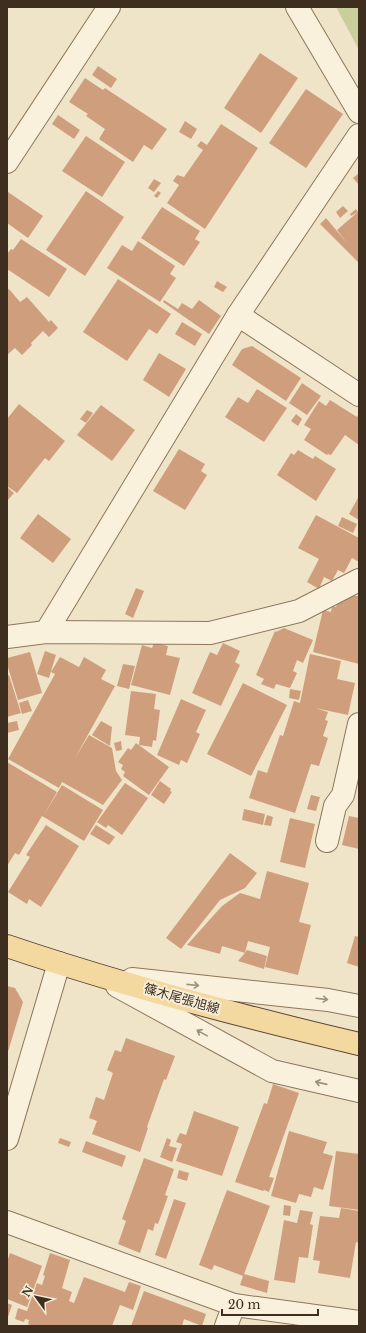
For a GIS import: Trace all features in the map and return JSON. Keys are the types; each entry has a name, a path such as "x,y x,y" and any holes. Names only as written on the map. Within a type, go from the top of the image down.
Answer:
{"main road":[{"name":"篠木尾張旭線","path":"7,946 98,975 274,1024 359,1044"}],"street":[{"path":"7,162 109,7"},
{"path":"296,7 359,112"},
{"path":"46,632 238,315 359,135"},
{"path":"238,315 359,395"},
{"path":"7,637 46,632 210,632 299,611 359,580"},
{"path":"327,842 335,806 351,796 359,724"},
{"path":"7,1140 59,963"},
{"path":"98,975 328,1000 359,1006"},
{"path":"98,975 272,1071 359,1091"},
{"path":"7,1222 234,1306 359,1322"},
{"path":"226,1326 234,1306"}],"green space":[{"path":"336,7 359,7 359,50"}],"building":[{"path":"260,53 298,78 261,133 224,108"},
{"path":"98,66 117,79 111,88 92,75"},
{"path":"85,78 103,90 105,88 167,129 152,150 144,145 133,162 99,139 105,129 86,116 88,114 69,102"},
{"path":"306,89 343,114 306,168 269,143"},
{"path":"58,115 80,130 74,139 52,124"},
{"path":"185,121 197,129 191,139 179,132"},
{"path":"221,124 258,148 205,229 167,203 179,185 173,181 177,175 184,177 203,150 197,146 201,141 207,145"},
{"path":"86,136 125,162 102,197 62,171"},
{"path":"359,173 359,185 353,178"},
{"path":"154,179 161,183 154,192 148,188"},
{"path":"86,191 124,217 85,276 46,250"},
{"path":"158,191 161,193 157,198 154,196"},
{"path":"8,192 43,216 28,238 7,223"},
{"path":"343,206 348,211 340,218 336,212"},
{"path":"162,207 200,231 195,239 200,242 184,266 141,238"},
{"path":"356,209 358,212 351,216 350,214"},
{"path":"359,211 359,263 320,224 326,218 347,243 337,230"},
{"path":"21,239 67,269 49,297 7,269 7,254 11,249 13,250"},
{"path":"138,241 175,266 170,274 176,278 160,302 107,268 122,245 132,251"},
{"path":"118,279 171,314 157,334 149,329 127,361 83,332"},
{"path":"217,281 227,287 223,292 214,287"},
{"path":"9,289 20,302 27,297 49,322 51,320 58,328 49,337 43,331 22,355 15,348 7,355 7,290"},
{"path":"164,300 178,309 182,303 192,309 199,300 221,316 209,334 163,302"},
{"path":"182,322 202,334 195,346 175,334"},
{"path":"252,346 301,378 286,401 232,365 242,349"},
{"path":"159,353 186,369 169,397 143,380"},
{"path":"302,383 321,396 307,415 289,403"},
{"path":"257,389 287,408 264,442 225,417 238,397 248,403"},
{"path":"330,400 357,417 358,415 359,416 359,445 345,435 331,455 327,455 304,440 311,429 304,425 319,401 326,406"},
{"path":"19,404 65,441 49,461 45,458 17,493 7,486 7,419"},
{"path":"101,405 135,430 112,461 77,435"},
{"path":"87,410 93,413 86,423 80,419"},
{"path":"296,414 302,419 298,426 291,421"},
{"path":"179,449 205,464 201,471 207,475 185,510 153,491"},
{"path":"298,450 313,459 315,456 336,469 316,501 277,475 291,453 294,455"},
{"path":"7,487 14,493 7,501"},
{"path":"359,496 359,520 349,514"},
{"path":"38,514 71,539 53,563 20,538"},
{"path":"316,515 359,538 359,562 352,558 344,573 338,570 332,581 324,577 319,589 307,582 319,559 298,548"},
{"path":"342,517 357,524 353,533 338,526"},
{"path":"136,588 144,591 133,618 125,614"},
{"path":"349,596 359,596 359,664 313,652 323,610 331,612 332,606 336,607 338,602"},
{"path":"284,628 313,640 303,663 297,660 293,671 297,673 290,688 276,684 274,689 261,684 264,679 256,675 275,631 276,632"},
{"path":"154,643 168,646 166,655 180,658 170,695 131,685 142,645 152,648"},
{"path":"223,643 240,651 235,662 240,665 221,706 192,693 210,652 217,655"},
{"path":"45,651 56,655 49,678 37,674"},
{"path":"30,652 42,693 18,700 7,664 7,658"},
{"path":"310,654 341,661 337,679 355,683 348,715 315,708 328,712 325,720 328,721 323,736 328,738 319,766 311,764 295,813 249,798 258,770 267,773 280,735 283,736 294,701 300,703"},
{"path":"60,657 79,667 84,657 106,670 101,679 115,686 75,758 89,735 112,748 116,771 122,780 103,805 62,782 59,788 8,759 55,674 51,672"},
{"path":"123,664 135,666 129,689 117,686"},
{"path":"9,675 21,713 7,717 7,676"},
{"path":"243,683 287,705 251,776 207,754"},
{"path":"290,689 301,691 299,700 289,698"},
{"path":"131,691 156,694 154,709 160,710 156,741 153,740 152,747 139,745 140,737 125,735"},
{"path":"181,699 206,710 196,732 200,734 187,763 181,760 179,765 157,755"},
{"path":"28,700 32,711 22,714 19,703"},
{"path":"17,721 19,730 7,733 7,723"},
{"path":"101,721 112,727 110,746 92,735"},
{"path":"121,741 122,750 116,751 114,743"},
{"path":"136,743 169,767 149,795 123,776 125,772 121,769 123,765 118,762 128,748 131,750"},
{"path":"7,762 57,792 44,815 62,785 103,810 84,841 42,816 19,855 15,853 7,866"},
{"path":"160,781 171,789 170,791 172,792 164,804 151,795"},
{"path":"125,783 148,798 122,835 108,825 106,828 97,822"},
{"path":"311,795 320,797 316,811 307,809"},
{"path":"244,809 265,814 263,825 242,820"},
{"path":"267,815 273,817 271,826 264,825"},
{"path":"349,816 359,818 359,849 342,845"},
{"path":"290,818 315,824 305,868 280,862"},
{"path":"46,825 79,846 41,907 29,899 27,904 8,892 30,857 26,855"},
{"path":"96,825 115,837 109,845 90,834"},
{"path":"230,853 257,873 245,888 220,900 181,949 166,938"},
{"path":"267,871 309,883 299,922 311,925 298,975 265,967 270,947 248,941 245,953 222,946 220,954 187,945 222,906 240,893 260,899"},
{"path":"355,936 359,937 359,967 347,963"},
{"path":"247,950 267,956 264,969 238,961"},
{"path":"7,986 15,988 23,1002 7,1055"},
{"path":"126,1038 175,1056 166,1080 164,1079 140,1152 92,1134 97,1121 89,1118 96,1097 104,1100 113,1073 107,1070 115,1050 121,1052"},
{"path":"273,1084 299,1093 269,1177 274,1178 269,1192 235,1182 264,1103 267,1104"},
{"path":"194,1111 239,1127 222,1176 176,1161 182,1144 176,1142 180,1133 186,1135"},
{"path":"289,1131 327,1142 323,1153 333,1156 323,1190 314,1187 311,1197 299,1194 296,1203 271,1196"},
{"path":"60,1138 71,1142 69,1147 58,1143"},
{"path":"167,1138 171,1140 169,1146 177,1148 172,1162 160,1157"},
{"path":"86,1141 126,1156 122,1167 82,1152"},
{"path":"336,1151 359,1154 359,1210 329,1206"},
{"path":"144,1158 174,1169 165,1195 168,1196 158,1224 155,1223 153,1231 148,1229 140,1253 118,1244 126,1221 122,1219"},
{"path":"179,1170 189,1173 187,1181 177,1178"},
{"path":"227,1190 270,1206 244,1274 269,1281 267,1293 240,1285 243,1276 214,1265 212,1270 199,1265"},
{"path":"174,1199 186,1203 166,1259 155,1255"},
{"path":"284,1205 291,1206 290,1216 283,1215"},
{"path":"341,1208 359,1211 359,1243 356,1242 350,1278 318,1273 320,1261 313,1260 320,1216 339,1218"},
{"path":"300,1210 313,1212 310,1224 313,1225 308,1258 299,1257 295,1283 274,1280 284,1220 297,1223"},
{"path":"10,1253 42,1266 27,1307 7,1299 7,1262"},
{"path":"50,1253 70,1260 62,1288 72,1292 69,1301 74,1303 84,1277 125,1292 129,1282 141,1286 133,1310 120,1305 112,1326 32,1326 28,1324 29,1320 25,1319 24,1322 15,1319 18,1308 27,1311 37,1283 42,1285 45,1276 43,1275"},
{"path":"144,1291 206,1314 202,1326 184,1319 182,1326 131,1326"},
{"path":"7,1303 12,1305 7,1320"}]}
